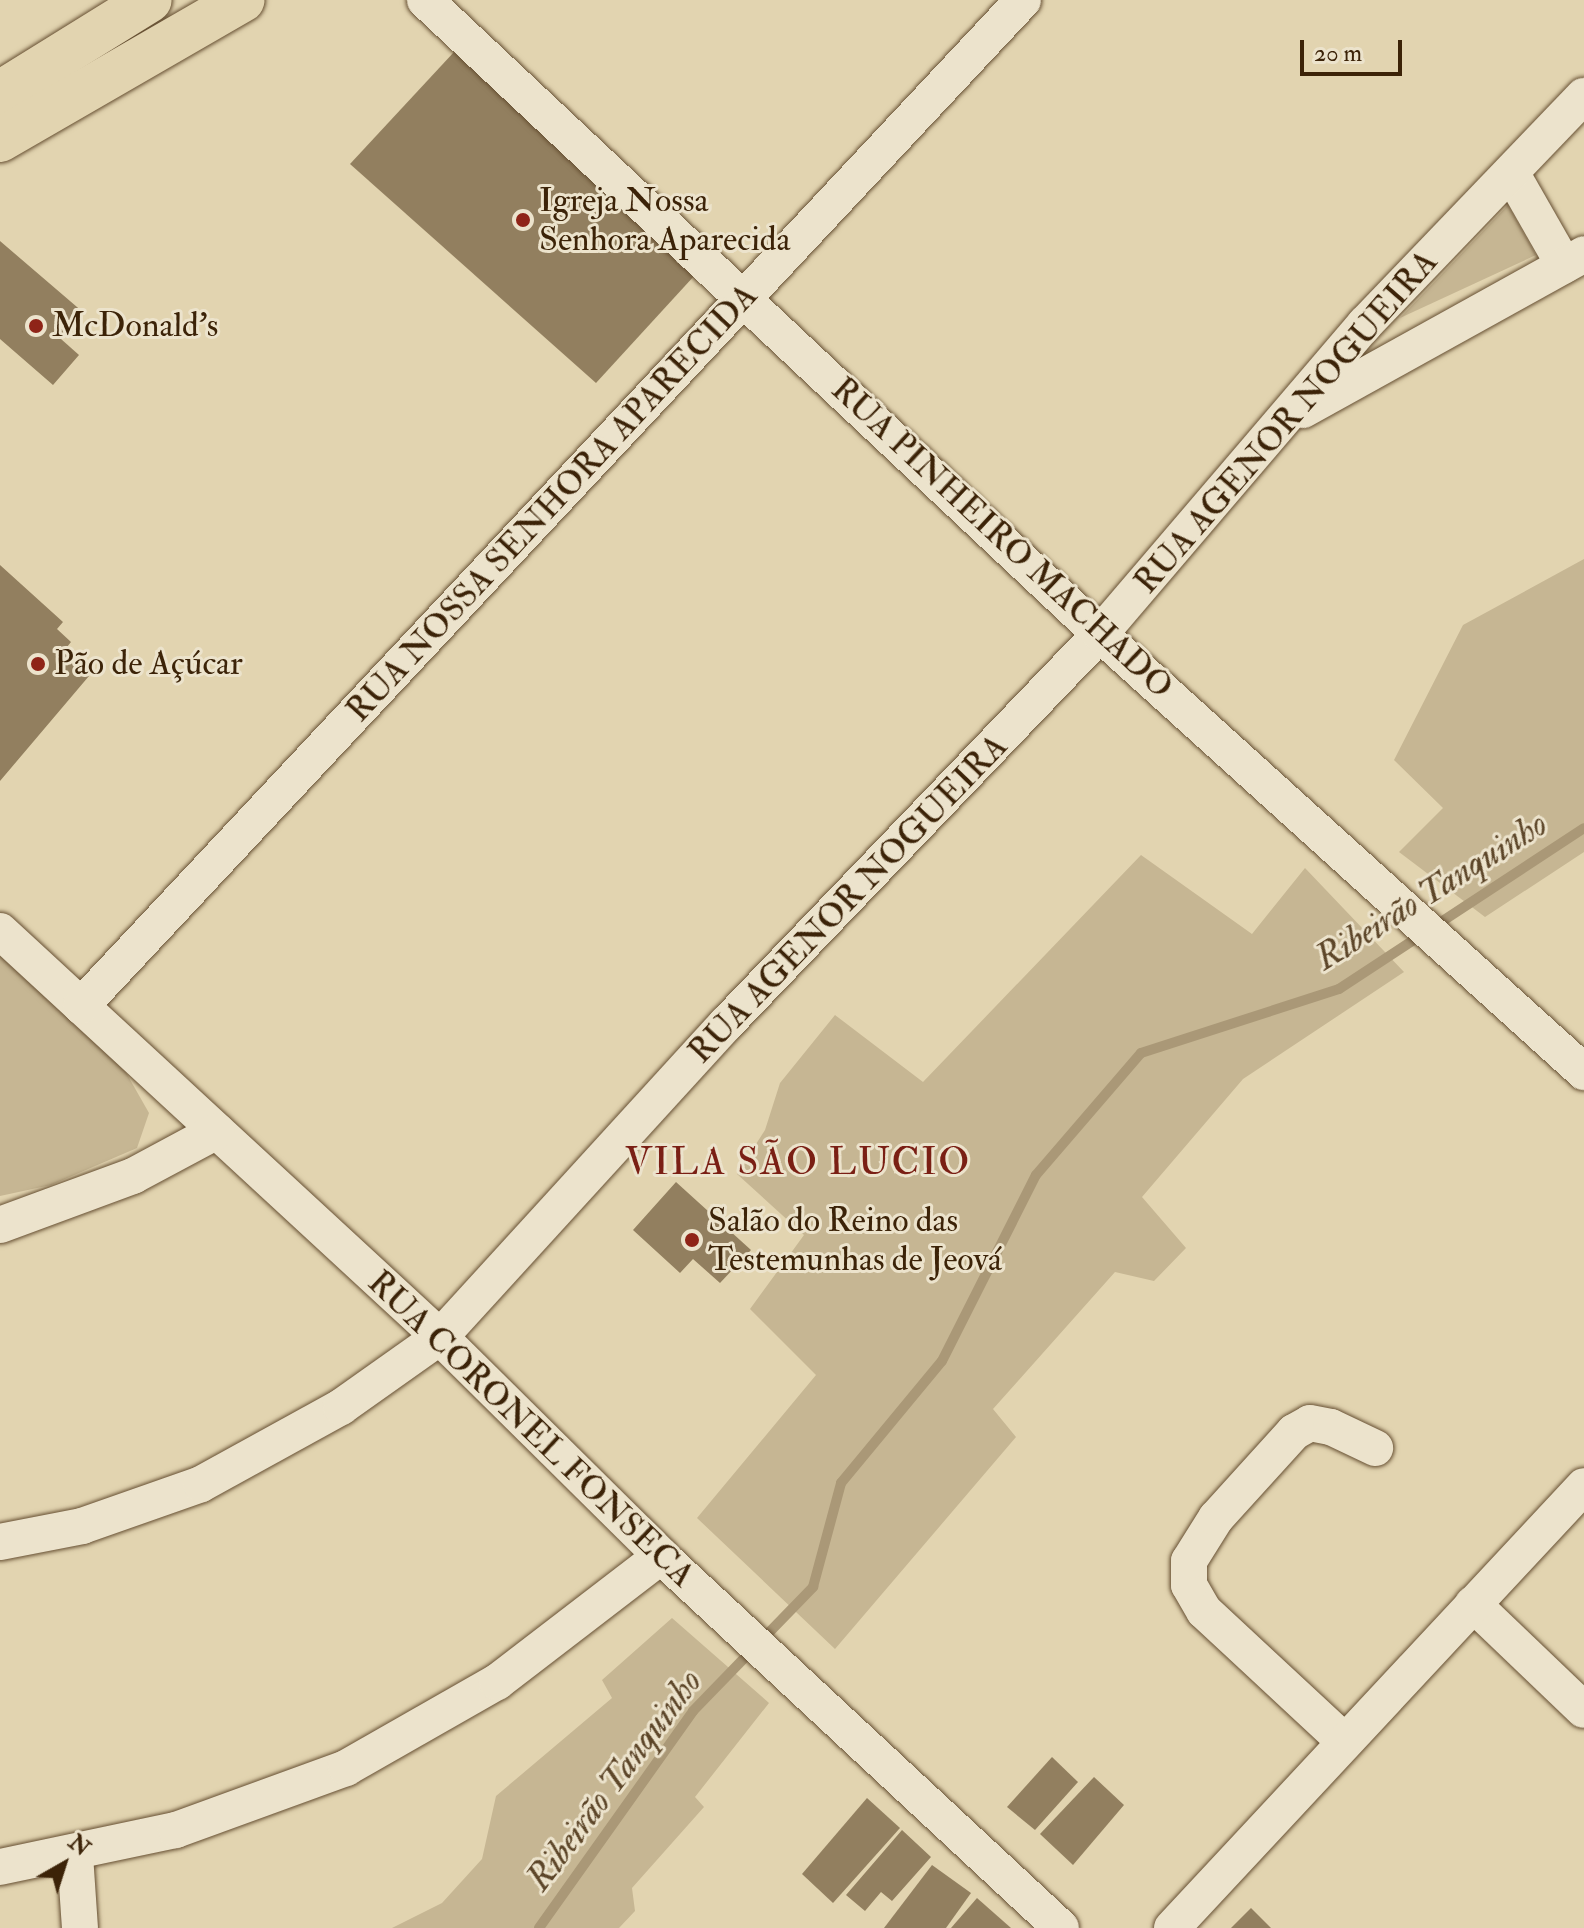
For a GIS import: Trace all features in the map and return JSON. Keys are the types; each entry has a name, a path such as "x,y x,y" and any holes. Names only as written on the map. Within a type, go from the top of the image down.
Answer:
{"main road":[{"path":"0,93 150,0"},
{"path":"0,140 242,0"}],"street":[{"name":"RUA PINHEIRO MACHADO","path":"425,0 745,295 1100,634 1372,880 1451,958 1584,1072"},
{"name":"RUA NOSSA SENHORA APARECIDA","path":"81,1006 1023,0"},
{"name":"RUA AGENOR NOGUEIRA","path":"0,1542 82,1526 201,1484 341,1407 440,1337 726,1024 1100,634 1365,324 1584,96"},
{"path":"1284,421 1574,260 1512,174"},
{"path":"1365,324 1421,344"},
{"name":"RUA CORONEL FONSECA","path":"0,931 440,1337 661,1556 1061,1928"},
{"path":"0,1225 133,1176 217,1131"},
{"path":"1344,1741 1204,1611 1189,1585 1189,1561 1216,1518 1294,1432 1321,1425 1375,1448"},
{"path":"1172,1928 1584,1486"},
{"path":"0,1867 75,1855 176,1830 346,1768 497,1682 661,1556"},
{"path":"1473,1604 1584,1710"},
{"path":"75,1855 80,1928"}],"shaded area":[{"path":"1508,205 1536,255 1400,318"},
{"path":"1584,559 1584,852 1485,917 1399,852 1443,808 1394,760 1463,625"},
{"path":"1141,855 1252,934 1305,868 1404,972 1243,1079 1142,1197 1186,1248 1154,1281 1115,1272 993,1409 1016,1437 835,1649 697,1518 816,1375 750,1309 804,1235 737,1174 765,1130 780,1083 835,1015 923,1082"},
{"path":"0,956 124,1069 149,1113 137,1148 51,1185 0,1196"},
{"path":"672,1618 769,1703 695,1797 704,1807 632,1888 635,1911 619,1928 392,1928 442,1903 482,1859 496,1796 612,1698 602,1680"}],"building":[{"name":"Igreja Nossa Senhora Aparecida","path":"454,52 695,275 596,383 350,164"},
{"name":"McDonald's","path":"0,241 84,313 61,339 79,355 53,385 0,339"},
{"name":"Pão de Açúcar","path":"0,565 63,622 57,629 71,642 63,652 89,676 0,781"},
{"name":"Salão do Reino das Testemunhas de Jeová","path":"676,1182 751,1250 720,1283 693,1259 680,1273 633,1230"},
{"path":"1052,1757 1078,1782 1035,1830 1007,1807"},
{"path":"1094,1777 1124,1805 1073,1865 1040,1834"},
{"path":"867,1798 900,1828 833,1903 802,1874"},
{"path":"902,1830 931,1857 892,1901 881,1892 865,1911 846,1895"},
{"path":"932,1865 971,1893 946,1928 884,1928"},
{"path":"977,1898 1011,1928 951,1928"},
{"path":"1251,1908 1271,1928 1231,1928"}],"waterway":[{"name":"Ribeirão Tanquinho","path":"539,1928 693,1711 813,1587 841,1483 942,1361 1036,1175 1141,1053 1339,989 1584,828"}],"place":[{"name":"Igreja Nossa Senhora Aparecida","path":"523,220"},
{"name":"McDonald's","path":"36,326"},
{"name":"Pão de Açúcar","path":"38,664"},
{"name":"Salão do Reino das Testemunhas de Jeová","path":"692,1240"}],"district":[{"name":"VILA SÃO LUCIO","path":"798,1163"}]}
